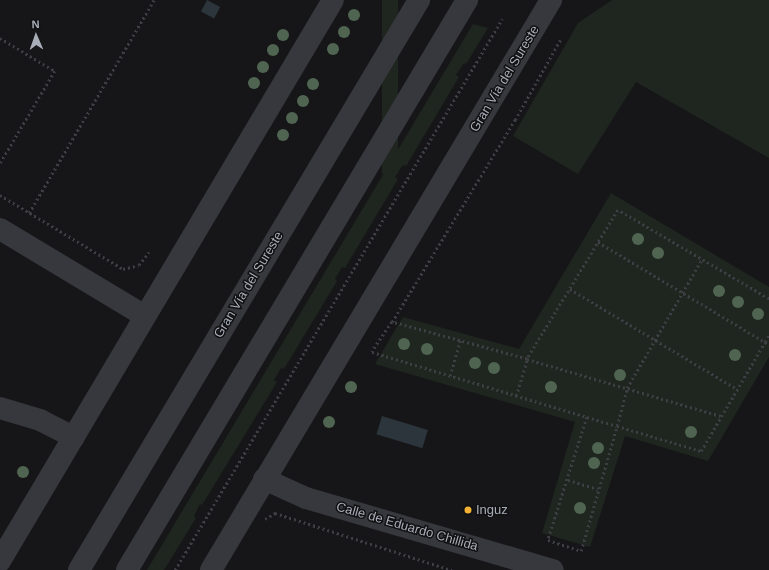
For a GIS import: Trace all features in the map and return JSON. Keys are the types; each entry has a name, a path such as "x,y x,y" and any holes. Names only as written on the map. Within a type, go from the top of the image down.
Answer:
{"street":[{"path":"0,561 333,0"},
{"name":"Gran Vía del Sureste","path":"79,570 419,0"},
{"path":"127,570 467,0"},
{"name":"Gran Vía del Sureste","path":"211,570 551,0"},
{"path":"0,229 145,316"},
{"path":"0,408 40,420 74,437"},
{"name":"Calle de Eduardo Chillida","path":"264,479 306,498 553,570"}],"path":[{"path":"29,212 154,0"},
{"path":"175,570 502,19"},
{"path":"0,38 55,71 0,164"},
{"path":"560,40 515,120 392,322 372,352 616,426 701,450 769,335"},
{"path":"0,195 123,268 139,265 149,252"},
{"path":"516,396 527,359 618,210 769,299"},
{"path":"598,242 769,344"},
{"path":"587,417 548,540 581,550 627,388 702,259"},
{"path":"570,290 737,389"},
{"path":"392,322 527,359 721,416"},
{"path":"450,376 460,340"},
{"path":"568,480 598,489"},
{"path":"261,525 264,519 275,513 452,570"}],"shaded area":[{"path":"207,0 220,7 214,19 201,11"},
{"path":"382,0 398,0 398,174 382,174"},
{"path":"612,0 769,0 769,158 636,82 578,174 513,136 578,23"},
{"path":"473,24 488,28 466,64 464,63 456,75 459,77 406,166 403,165 395,177 398,179 345,268 342,267 335,279 337,281 284,369 281,368 274,380 277,382 202,505 200,504 194,516 196,518 164,570 147,570"},
{"path":"611,193 769,287 769,357 708,461 625,436 590,547 542,533 575,422 375,364 403,317 519,349"},
{"path":"382,416 428,430 422,448 376,434"}],"place":[{"name":"Inguz","path":"468,510"}]}
